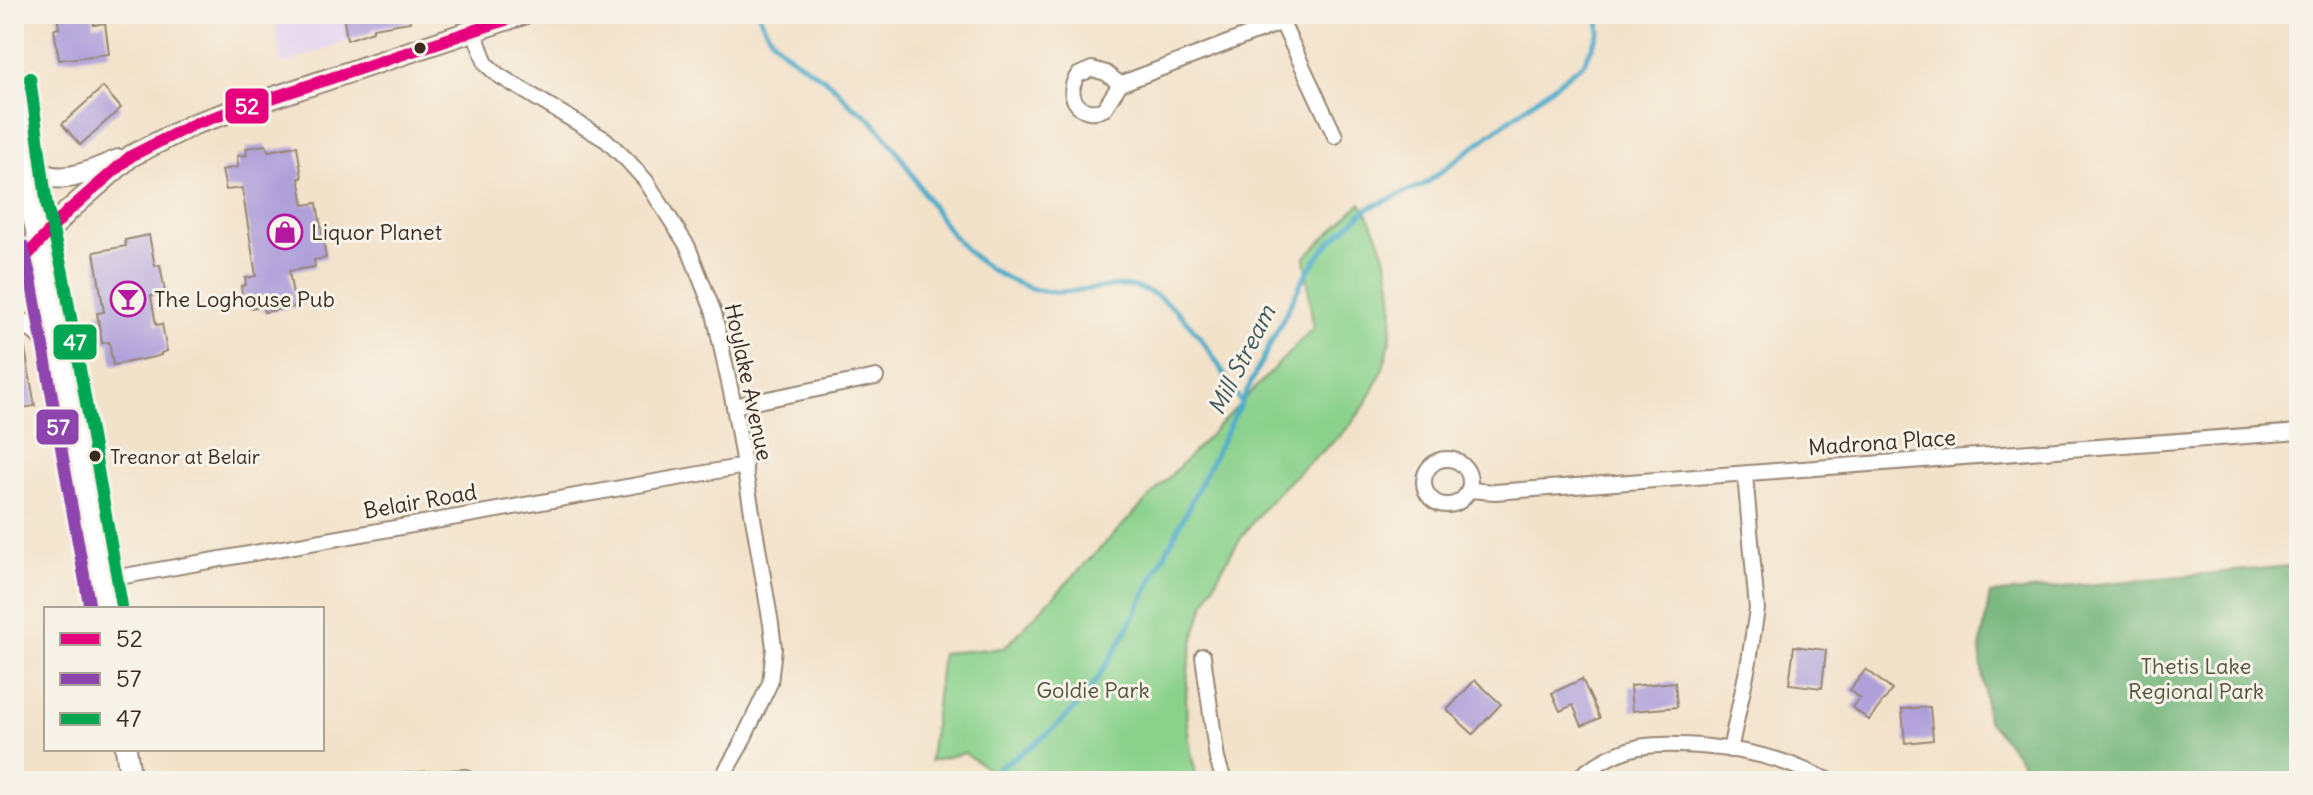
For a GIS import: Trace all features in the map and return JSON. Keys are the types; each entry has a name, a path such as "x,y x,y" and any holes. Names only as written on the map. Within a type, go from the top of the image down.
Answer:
{"main road":[{"path":"22,154 41,173 54,177 78,176 131,156 194,124 523,14"},
{"path":"14,80 31,209 47,276 106,607"},
{"path":"14,270 67,212 131,156"},
{"path":"14,324 23,324 41,332 65,375"},
{"path":"126,751 131,781"}],"street":[{"path":"1120,84 1279,19 1335,136"},
{"name":"Hoylake Avenue","path":"474,31 486,64 498,75 606,140 646,181 688,247 714,313 745,466 774,648 770,683 720,781"},
{"path":"734,406 876,377"},
{"name":"Madrona Place","path":"1469,490 1495,492 2299,432"},
{"name":"Belair Road","path":"102,580 745,466"},
{"path":"1730,750 1757,609 1745,474"},
{"path":"1203,656 1217,759 1224,781"},
{"path":"1574,781 1604,761 1638,747 1668,745 1730,750 1774,759 1831,781"},
{"path":"404,781 465,777 465,781"}],"shaded area":[{"path":"274,14 422,14 281,65"}],"green space":[{"name":"Goldie Park","path":"1361,203 1376,231 1392,291 1388,351 1378,380 1363,407 1343,433 1263,509 1221,571 1206,604 1194,637 1186,707 1189,744 1198,781 1007,781 964,753 930,761 942,653 1004,648 1313,328 1305,257"},
{"name":"Thetis Lake Regional Park","path":"2299,565 2299,781 2034,781 2015,752 1987,720 1980,649 1990,594"}],"building":[{"path":"57,14 93,14 94,25 105,23 109,54 59,60 54,29 59,28"},
{"path":"343,14 409,14 410,22 373,28 373,31 347,40"},
{"path":"103,87 121,108 80,145 62,124"},
{"name":"Liquor Planet","path":"266,145 268,151 297,146 304,205 317,203 326,258 314,260 315,267 289,271 295,307 264,312 263,306 250,308 249,301 243,302 241,286 246,285 245,278 256,276 242,188 226,190 222,170 238,167 237,156 247,155 246,148"},
{"name":"The Loghouse Pub","path":"149,235 155,266 160,265 165,292 151,296 156,325 162,324 167,351 155,357 113,365 109,342 102,343 97,313 104,312 94,252 126,246 125,240"},
{"path":"14,337 23,338 35,406 14,409"},
{"path":"1794,646 1826,650 1822,688 1789,684"},
{"path":"1866,669 1892,690 1869,720 1852,707 1860,698 1850,690"},
{"path":"1582,679 1600,718 1582,726 1573,705 1560,711 1552,693"},
{"path":"1475,680 1501,704 1473,734 1447,710"},
{"path":"1675,682 1677,707 1632,711 1630,686"},
{"path":"1930,707 1933,740 1905,743 1902,709"}],"waterway":[{"path":"759,14 765,28 781,48 834,87 886,137 945,225 981,263 1008,279 1048,292 1124,286 1143,289 1161,298 1193,328 1240,401"},
{"name":"Mill Stream","path":"976,781 1026,750 1061,722 1099,676 1124,636 1304,277 1329,243 1367,209 1425,184 1584,63 1600,31 1598,14"}],"transit line":[{"name":"52","path":"14,270 67,212 131,156 194,124 523,14"},
{"name":"47","path":"30,78 47,206 63,273 122,606"},
{"name":"57","path":"23,246 90,607"}],"place":[{"name":"Liquor Planet","path":"285,232"},
{"name":"The Loghouse Pub","path":"128,299"},
{"name":"Treanor at Belair","path":"95,456"}]}
